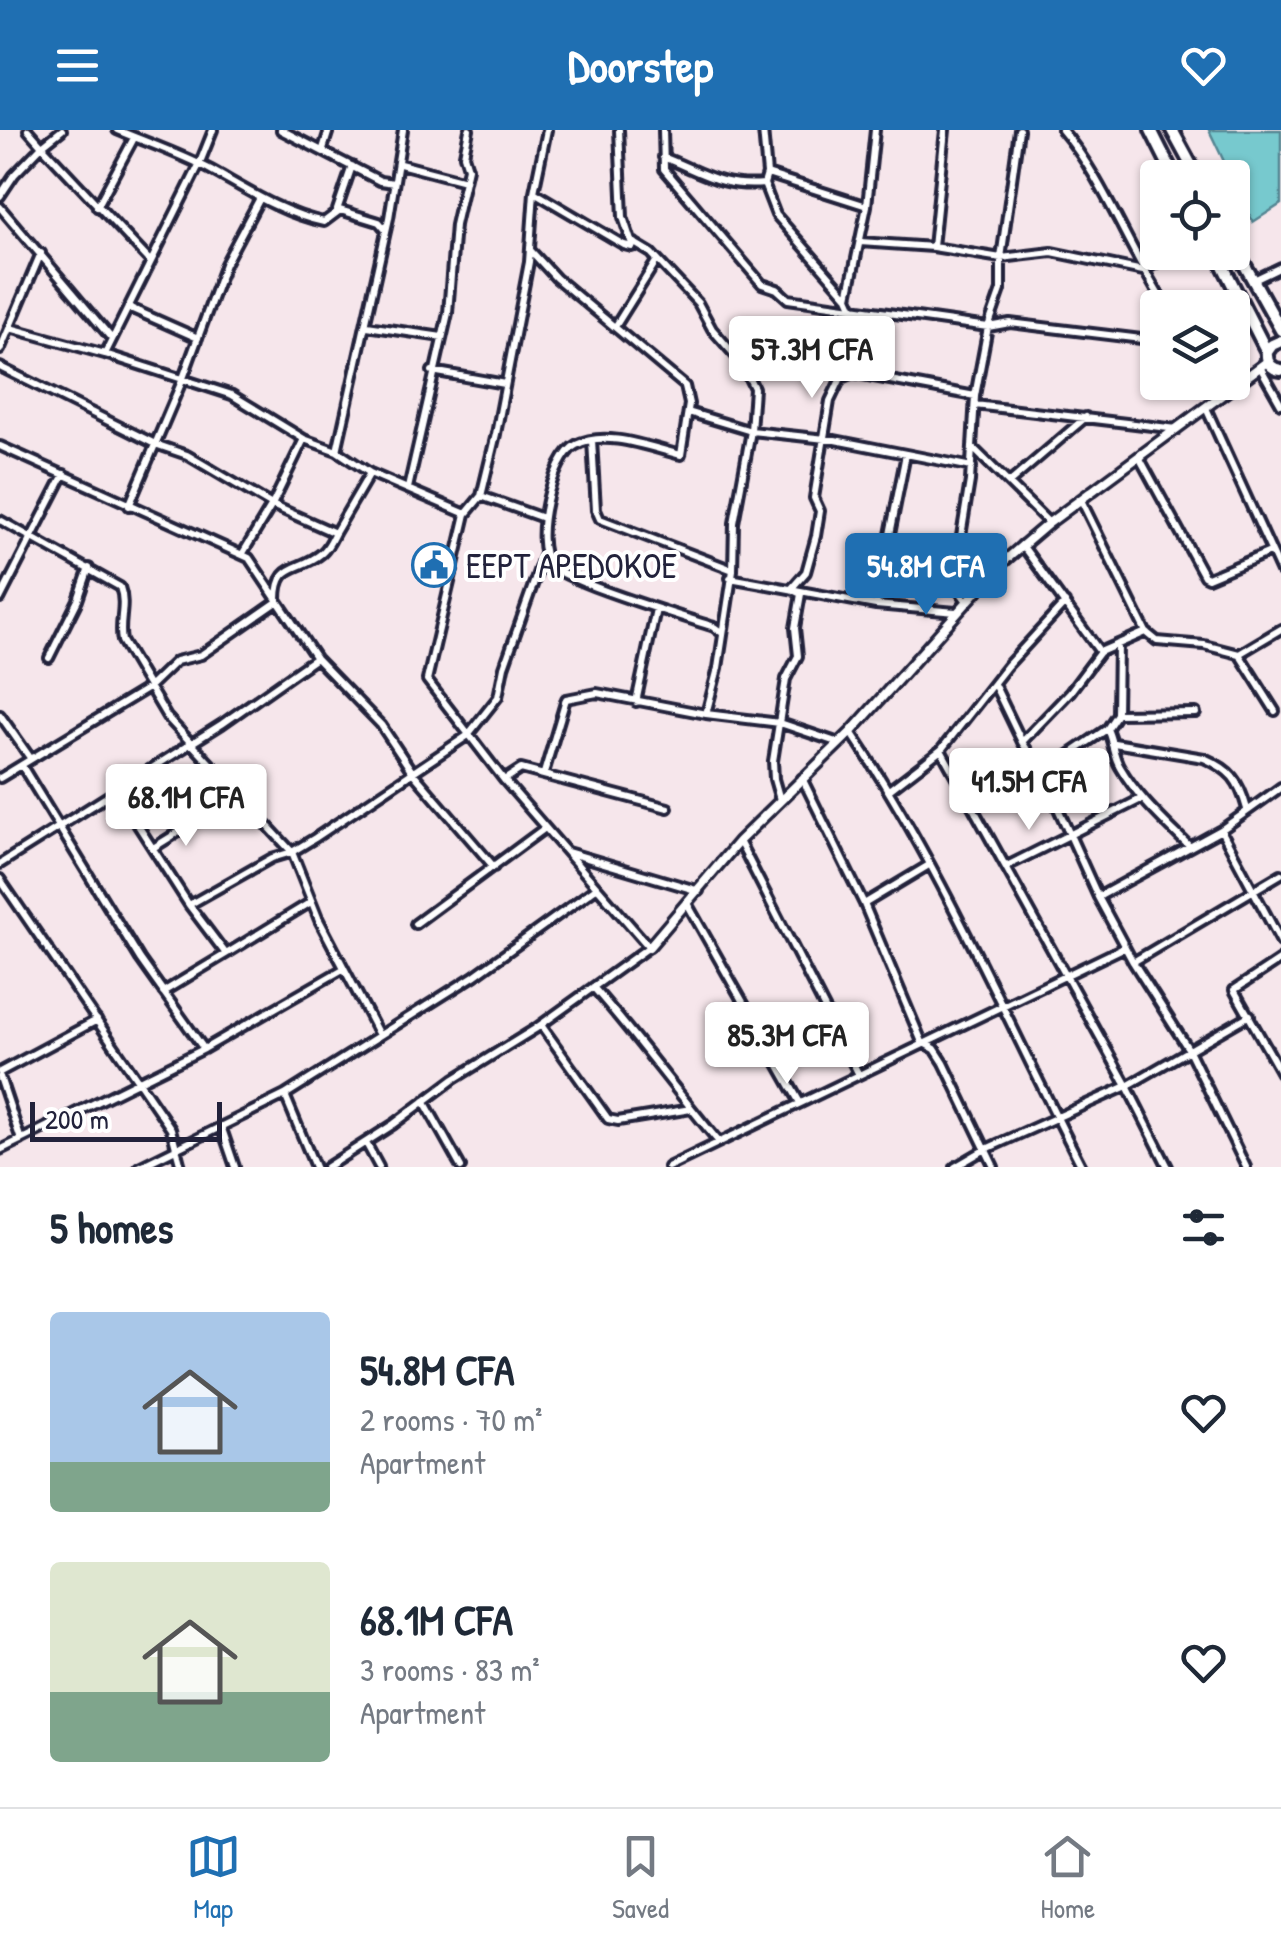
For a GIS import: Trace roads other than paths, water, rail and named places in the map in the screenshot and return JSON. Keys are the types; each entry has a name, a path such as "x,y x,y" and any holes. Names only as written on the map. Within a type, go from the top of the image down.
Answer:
{"highway":[{"path":"1151,130 1166,160"},
{"path":"1172,130 1188,160"},
{"path":"1224,270 1265,360 1280,371"},
{"path":"1247,270 1281,330"},
{"path":"1265,360 1272,345 1281,342"}],"street":[{"path":"28,130 150,261"},
{"path":"0,196 14,174 62,130"},
{"path":"118,130 199,165 260,198 321,222 337,210 352,166"},
{"path":"105,354 199,165 212,130"},
{"path":"280,130 380,180 394,182"},
{"path":"323,149 329,130"},
{"path":"337,451 367,326 400,164 403,130"},
{"path":"408,488 448,313 455,225 468,168 464,156 470,130"},
{"path":"547,130 534,192 530,249 481,496 466,514 427,680 467,736 648,947"},
{"path":"534,192 624,246 634,246 623,217 619,130"},
{"path":"663,130 664,169 762,284 777,289 788,299 988,328 1010,323 1140,339"},
{"path":"764,130 764,184 776,215 852,306"},
{"path":"848,297 867,206 876,130"},
{"path":"933,247 945,130"},
{"path":"966,600 956,588 955,572 972,467 975,400 988,328 1001,290 1001,258 1019,130"},
{"path":"1062,130 1155,290"},
{"path":"97,208 134,138"},
{"path":"662,156 719,182 764,184"},
{"path":"400,164 465,180"},
{"path":"767,174 867,206"},
{"path":"129,506 225,264 260,198"},
{"path":"0,207 112,339"},
{"path":"337,210 373,220 386,229"},
{"path":"631,241 657,259 698,303 712,329 741,362 754,388 718,668 706,714"},
{"path":"860,242 933,247 1001,258 1052,252 1143,271"},
{"path":"188,905 272,858 292,852 467,736 498,698 504,667 544,554 543,518 555,476 575,445 606,439 681,454 688,412 685,386 542,265 530,249"},
{"path":"0,350 41,253"},
{"path":"615,327 657,259"},
{"path":"1253,281 1281,266"},
{"path":"128,307 198,338"},
{"path":"367,326 442,336"},
{"path":"10,328 232,396 304,439 466,514"},
{"path":"1250,372 1265,360 1281,404"},
{"path":"0,368 155,444 187,455 272,505 335,533"},
{"path":"432,370 505,384"},
{"path":"791,589 806,572 816,536 820,511 814,498 823,438 834,390 848,373 975,400 1178,429"},
{"path":"327,1167 541,1025 648,947 739,841 850,732 966,600 1022,545 1216,400"},
{"path":"1206,408 1281,572"},
{"path":"688,412 751,431 823,438 972,467"},
{"path":"1009,483 1088,416"},
{"path":"243,553 304,439"},
{"path":"592,440 596,510 600,519 731,574 876,605 956,612"},
{"path":"0,446 243,553 316,658 381,725 413,773 494,867"},
{"path":"971,446 1049,523"},
{"path":"876,605 906,454"},
{"path":"1139,458 1204,576 1222,575 1270,552"},
{"path":"277,602 283,574 322,554 370,472"},
{"path":"0,599 64,474"},
{"path":"481,496 543,518"},
{"path":"1081,500 1146,632 1158,641 1204,645 1239,654 1275,711"},
{"path":"0,520 120,586 125,608 122,641 148,688 167,717 292,852 312,902 379,1036"},
{"path":"1022,545 1100,652"},
{"path":"544,554 556,569 722,632"},
{"path":"49,658 89,568"},
{"path":"780,800 772,761 786,680 798,656 795,628 801,594 791,589"},
{"path":"0,778 148,688 176,661 201,655 277,602"},
{"path":"890,790 941,750 1065,603"},
{"path":"636,702 656,609"},
{"path":"1239,654 1281,629"},
{"path":"1022,742 1070,692 1100,652 1146,632"},
{"path":"1042,773 1106,729 1117,714 1118,644"},
{"path":"0,864 316,658"},
{"path":"994,684 1042,773 1098,897 1133,962 1189,1050 1246,1167"},
{"path":"544,773 566,699 597,693 706,714 780,723 839,743"},
{"path":"1117,714 1196,713"},
{"path":"0,715 32,759"},
{"path":"1106,729 1117,762 1141,799 1189,846"},
{"path":"850,732 890,790 1003,1004 1082,1167"},
{"path":"1114,744 1216,763 1237,779 1247,809"},
{"path":"941,750 1128,1086 1168,1167"},
{"path":"22,766 163,992 204,1049"},
{"path":"504,780 522,769 668,808"},
{"path":"801,777 864,904 922,1042 935,1048 944,1063 994,1167"},
{"path":"1098,897 1221,830 1281,787"},
{"path":"116,791 188,905 226,954"},
{"path":"153,848 238,794"},
{"path":"1007,866 1141,799"},
{"path":"415,924 545,828"},
{"path":"1221,830 1281,942"},
{"path":"739,841 858,1073"},
{"path":"566,852 699,891"},
{"path":"864,904 929,865"},
{"path":"1133,962 1281,874"},
{"path":"0,879 171,1129 181,1167"},
{"path":"138,1167 286,1095 474,976 596,888"},
{"path":"163,992 312,902"},
{"path":"688,904 800,1101"},
{"path":"668,1167 1125,947"},
{"path":"1281,959 1234,990 1281,1073"},
{"path":"0,1150 204,1049 344,969"},
{"path":"593,987 638,1037 660,1072 719,1142"},
{"path":"956,1167 984,1150 1128,1086 1250,1015"},
{"path":"21,1140 0,1074 97,1020"},
{"path":"541,1025 608,1119 618,1121 691,1109"},
{"path":"286,1095 315,1167"},
{"path":"424,1101 461,1167"},
{"path":"221,1126 235,1167"},
{"path":"366,1142 380,1167"}],"water":[{"path":"1209,130 1281,130 1281,204 1253,222 1250,160 1223,160"}],"place":[{"name":"EEPT APEDOKOE","path":"434,565"}]}
